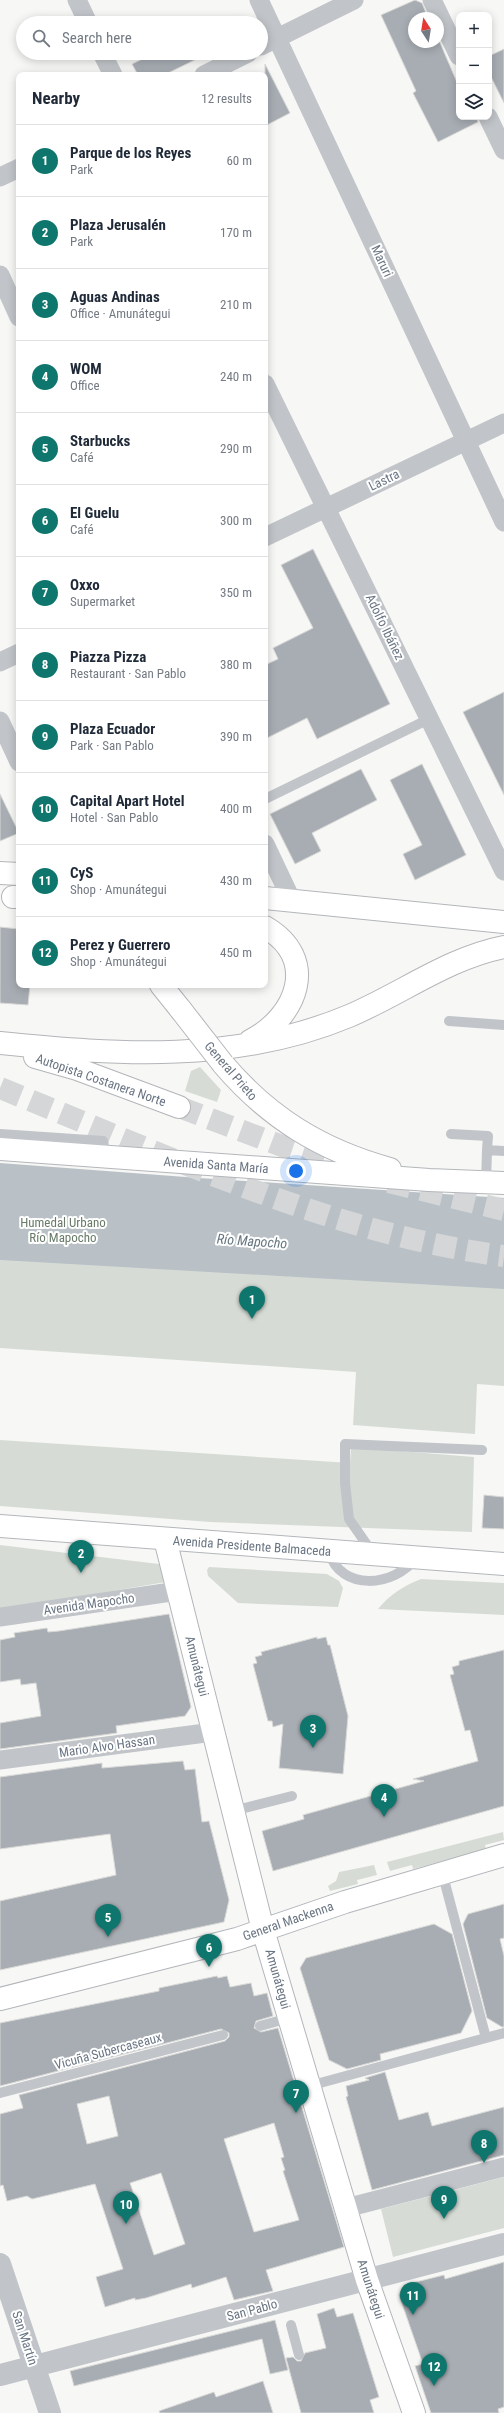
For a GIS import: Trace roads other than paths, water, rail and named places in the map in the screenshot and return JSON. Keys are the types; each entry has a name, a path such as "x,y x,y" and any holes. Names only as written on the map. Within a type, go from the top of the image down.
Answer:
{"main road":[{"path":"0,873 16,874"},
{"path":"268,898 504,922"},
{"path":"239,1048 277,1023 286,1012 294,996 297,976 292,958 281,939 268,930"},
{"path":"0,1043 143,1054 182,1053 239,1048 290,1036 351,1016 454,964 504,947"},
{"name":"General Prieto","path":"163,988 223,1064 253,1098 301,1133 359,1159 429,1180"},
{"name":"Autopista Costanera Norte","path":"0,1048 77,1069 179,1107"},
{"name":"Avenida Santa María","path":"0,1149 429,1180 495,1183"},
{"name":"Avenida Presidente Balmaceda","path":"0,1526 504,1564"},
{"name":"Amunátegui","path":"165,1539 263,1930 367,2280 414,2413"},
{"name":"General Mackenna","path":"0,1999 237,1939 325,1908 442,1872 504,1855"}],"street":[{"path":"76,0 84,16"},
{"name":"Maruri","path":"259,0 263,16"},
{"path":"269,42 354,0"},
{"path":"432,0 456,50"},
{"name":"Maruri","path":"269,42 466,441 504,522"},
{"path":"106,60 112,72"},
{"path":"210,72 234,60"},
{"path":"489,120 504,150"},
{"path":"0,177 16,169"},
{"path":"0,275 16,310"},
{"name":"Adolfo Ibáñez","path":"268,390 504,871"},
{"name":"Lastra","path":"268,536 504,423"},
{"path":"0,662 16,654"},
{"path":"0,721 16,756"},
{"path":"268,850 292,901"},
{"name":"Avenida Mapocho","path":"0,1617 178,1591"},
{"name":"Mario Alvo Hassan","path":"0,1760 213,1732"},
{"path":"346,2208 504,2167"},
{"name":"San Pablo","path":"0,2375 504,2244"},
{"name":"San Martín","path":"0,2264 50,2413"}],"lane":[{"path":"268,798 429,719"},
{"path":"449,1020 504,1025"},
{"path":"0,1134 103,1141 106,1157"},
{"path":"452,1134 488,1136 487,1150 495,1183"},
{"path":"487,1150 504,1151"},
{"path":"373,1555 349,1519 345,1483 345,1444 482,1450"},
{"path":"329,1552 332,1562 339,1571 367,1581 384,1579 400,1574 416,1558"},
{"path":"233,1812 292,1796"},
{"path":"442,1872 486,2038"},
{"path":"260,2026 289,2018"},
{"path":"309,2086 504,2033"},
{"name":"Vicuña Subercaseaux","path":"0,2093 223,2035"},
{"path":"291,2325 299,2355"}],"water":[{"name":"Humedal Urbano Río Mapocho","path":"0,1163 504,1198 504,1289 0,1260"}],"tunnel":[{"path":"0,1088 185,1164 310,1210 374,1229 439,1245 504,1256"},
{"path":"179,1107 282,1146 356,1171"},
{"path":"389,1182 504,1210"}],"place":[{"name":"Parque de los Reyes","path":"252,1319"},
{"name":"Plaza Jerusalén","path":"81,1573"},
{"name":"Aguas Andinas","path":"313,1748"},
{"name":"WOM","path":"384,1817"},
{"name":"Starbucks","path":"108,1937"},
{"name":"El Guelu","path":"209,1967"},
{"name":"Oxxo","path":"296,2113"},
{"name":"Piazza Pizza","path":"484,2163"},
{"name":"Plaza Ecuador","path":"444,2219"},
{"name":"Capital Apart Hotel","path":"126,2224"},
{"name":"CyS","path":"413,2315"},
{"name":"Perez y Guerrero","path":"434,2386"}],"water label":[{"name":"Río Mapocho","path":"252,1241"}]}
